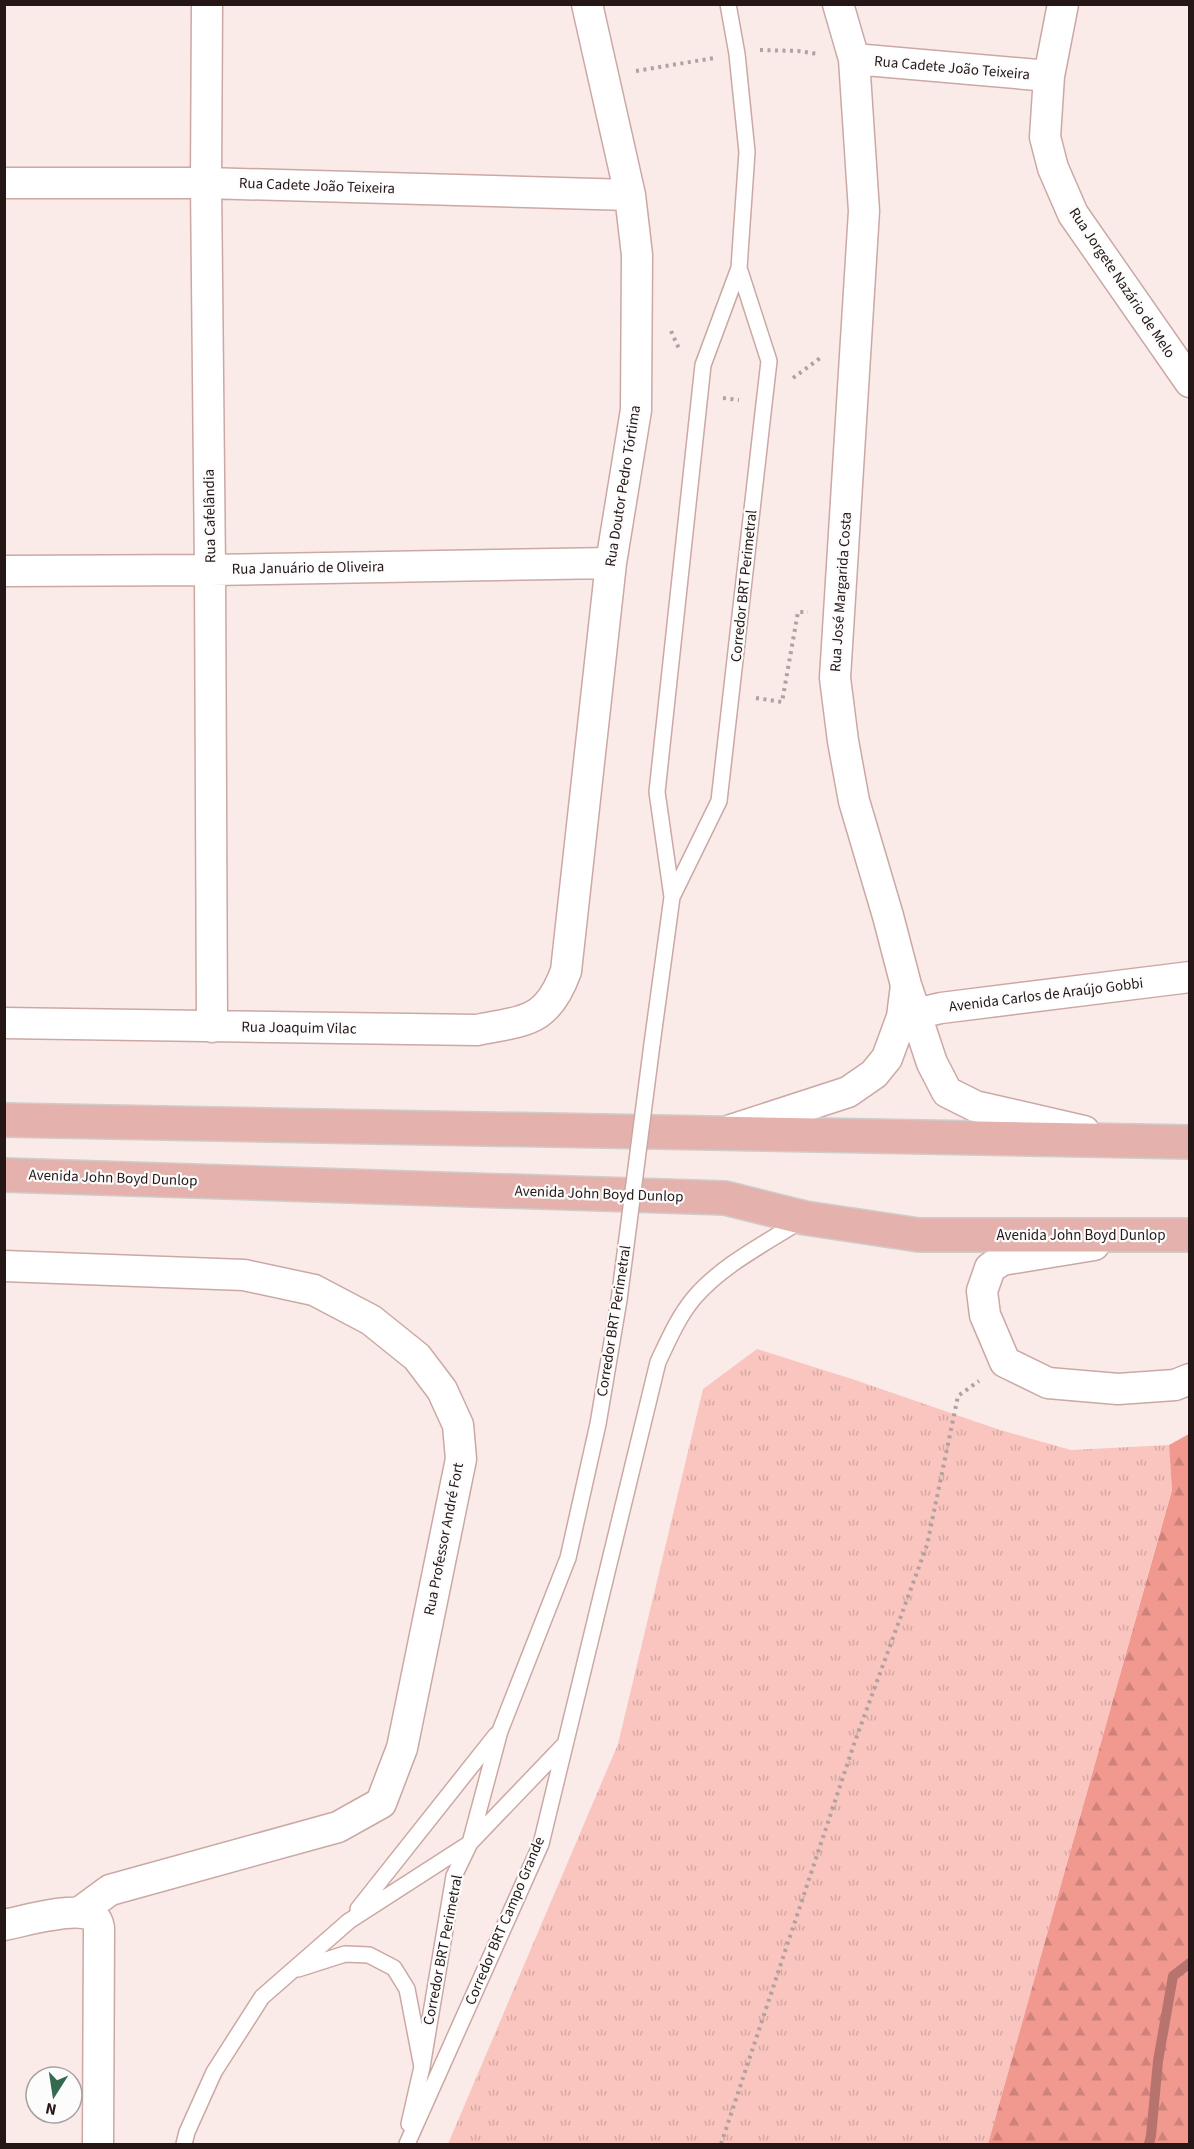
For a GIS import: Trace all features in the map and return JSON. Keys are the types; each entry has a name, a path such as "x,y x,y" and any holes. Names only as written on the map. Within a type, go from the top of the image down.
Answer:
{"main road":[{"path":"4,1120 1190,1142"},
{"name":"Avenida John Boyd Dunlop","path":"4,1175 725,1198 805,1218 919,1235 1175,1235"}],"street":[{"name":"Rua Cafelândia","path":"207,4 206,183 212,1027"},
{"name":"Rua Doutor Pedro Tórtima","path":"566,971 610,563 636,410 637,255 630,195 587,4"},
{"name":"Rua José Margarida Costa","path":"838,4 854,59 864,211 835,678 854,801 888,916 906,985 910,1015 947,1092 975,1106 995,1112 1132,1141"},
{"name":"Rua Jorgete Nazário de Melo","path":"1063,4 1049,76 1046,137 1053,168 1073,214 1190,382"},
{"name":"Rua Cadete João Teixeira","path":"854,59 1049,76"},
{"name":"Rua Cadete João Teixeira","path":"4,183 206,183 630,195"},
{"name":"Rua Januário de Oliveira","path":"4,571 610,563"},
{"name":"Rua Joaquim Vilac","path":"4,1023 477,1030 525,1020 542,1012 558,992 566,971"},
{"name":"Avenida Carlos de Araújo Gobbi","path":"910,1015 941,1008 1190,977"},
{"path":"723,1132 848,1092 874,1074 887,1058 910,1015"},
{"path":"1175,1235 1002,1260 990,1268 982,1291 985,1315 1005,1362 1048,1383 1118,1389 1174,1385 1190,1379"},
{"name":"Rua Professor André Fort","path":"4,1266 244,1275 314,1290 371,1320 417,1357 442,1390 458,1425 461,1459 402,1748 381,1803 338,1827 110,1890 90,1920"},
{"path":"4,1925 90,1920 98,2145"}],"lane":[{"name":"Corredor BRT Perimetral","path":"405,2145 422,2067 454,1876 470,1843 500,1731 568,1558 598,1424 618,1300 672,897 657,792 703,365 740,268 747,152 737,54 728,4"},
{"name":"Corredor BRT Perimetral","path":"672,897 719,801 763,416 769,360 740,268"},
{"name":"Corredor BRT Campo Grande","path":"405,2145 541,1844 658,1362 674,1328 694,1298 725,1270 805,1218"},
{"name":"Corredor BRT Perimetral","path":"349,1921 500,1731"},
{"path":"183,2145 214,2072 262,1997 349,1921 470,1843 563,1746"},
{"path":"292,1970 345,1954 369,1955 394,1968 407,1989 422,2067"}],"path":[{"path":"603,76 764,50 798,51"},
{"path":"782,702 798,612"},
{"path":"721,2145 854,1744 927,1545 958,1396 1005,1362"}],"green space":[{"path":"757,1349 1000,1430 1071,1450 1169,1445 1172,1489 988,2144 448,2144 618,1744 703,1389"},
{"path":"1189,1434 1189,2144 988,2144 1172,1490 1169,1445"}],"waterway":[{"path":"1149,2144 1158,2061 1173,1976 1190,1963"}]}
